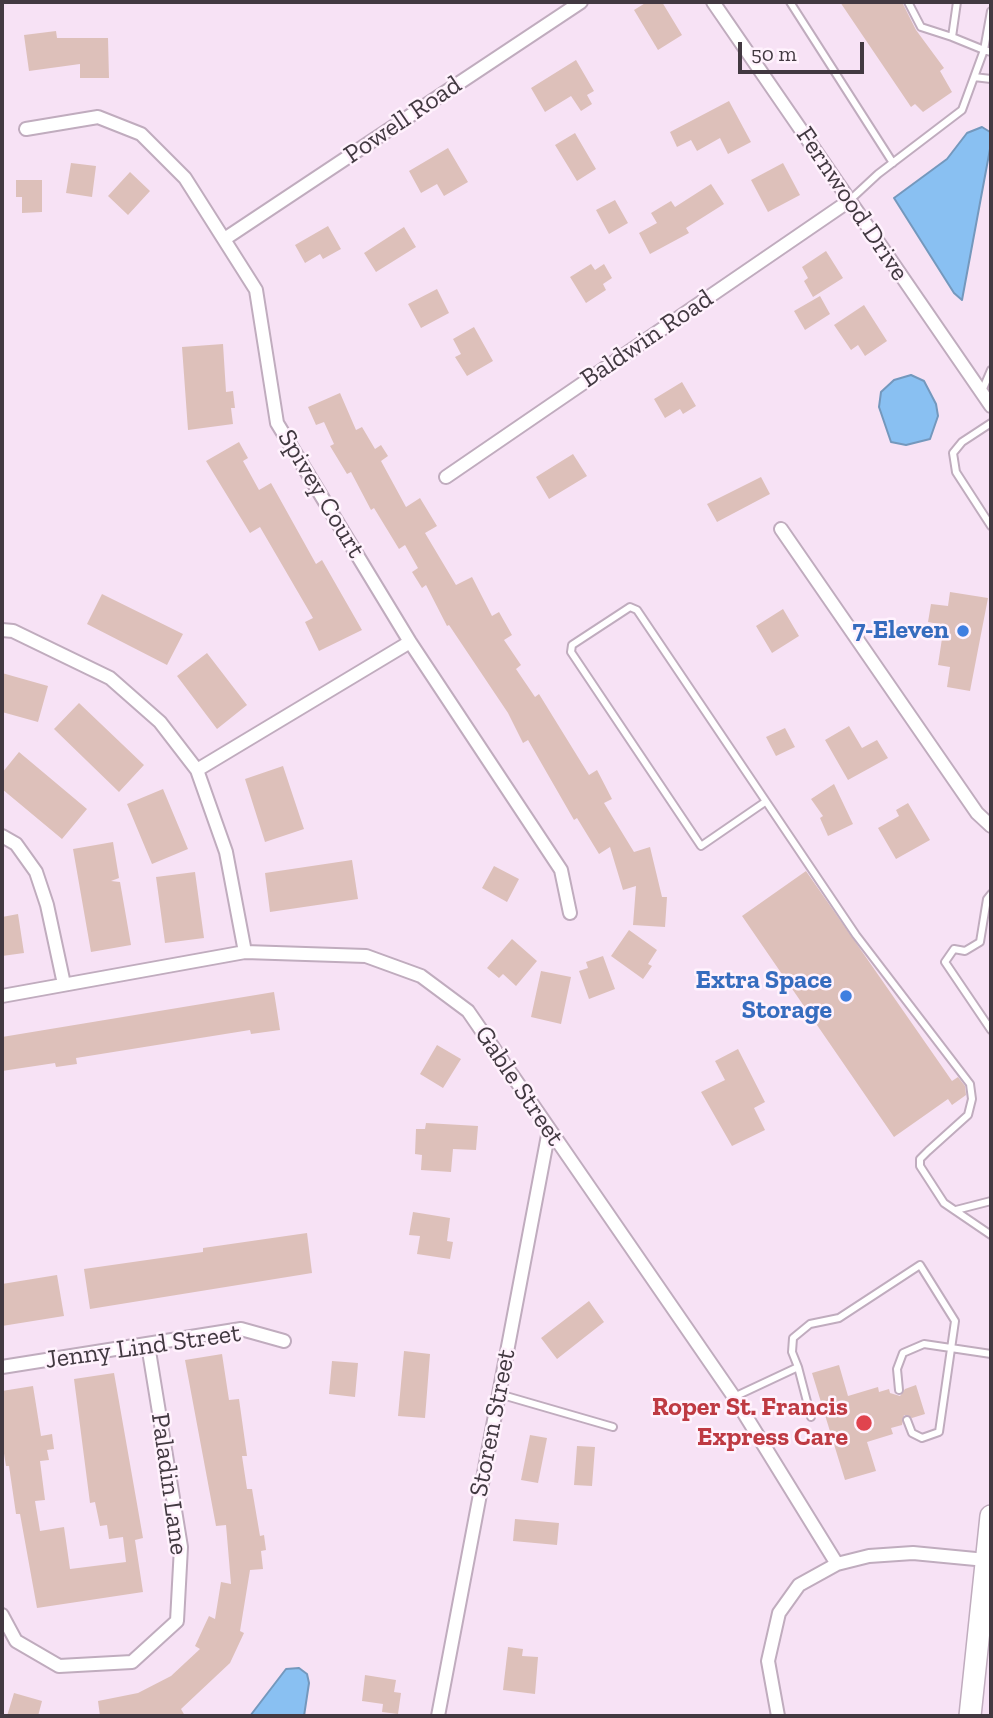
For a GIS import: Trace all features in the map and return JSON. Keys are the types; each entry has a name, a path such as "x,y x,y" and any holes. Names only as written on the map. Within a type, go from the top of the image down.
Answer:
{"main road":[{"path":"970,1716 991,1516"}],"street":[{"name":"Powell Road","path":"226,238 581,2"},
{"name":"Fernwood Drive","path":"713,2 991,406"},
{"name":"Spivey Court","path":"26,129 98,117 141,134 185,178 226,238 256,290 277,423 410,642 561,870 570,913"},
{"name":"Baldwin Road","path":"446,477 849,201"},
{"path":"781,529 977,813 991,825"},
{"path":"2,630 13,631 110,678 160,722 197,770 226,852 245,952"},
{"path":"197,770 410,642"},
{"path":"2,836 16,844 36,872 47,905 64,984"},
{"name":"Gable Street","path":"2,996 245,952 366,956 421,976 468,1011 734,1396 838,1564"},
{"name":"Storen Street","path":"438,1716 548,1130"},
{"name":"Jenny Lind Street","path":"2,1367 241,1329 284,1341"},
{"name":"Paladin Lane","path":"2,1615 16,1640 59,1666 132,1662 177,1621 181,1547 148,1345"},
{"path":"778,1716 768,1661 779,1613 799,1585 838,1564 869,1556 913,1553 986,1560"}],"lane":[{"path":"790,2 893,163"},
{"path":"908,2 922,27 988,51"},
{"path":"951,37 957,2"},
{"path":"849,201 962,110 974,77 988,51 991,11"},
{"path":"974,77 991,79"},
{"path":"982,393 991,370"},
{"path":"991,423 962,442 953,453 956,472 991,526"},
{"path":"765,802 701,846 571,652 572,645 630,607 637,610 856,935 970,1084 972,1100 968,1115 920,1159 920,1166 944,1203 991,1235"},
{"path":"991,894 987,899 980,942 965,951 954,949 946,962 991,1029"},
{"path":"956,1210 991,1201"},
{"path":"811,1417 792,1352 793,1338 810,1324 839,1318 919,1265 955,1321 939,1432 922,1438 912,1433 906,1420"},
{"path":"899,1390 897,1369 903,1353 924,1344 991,1354"},
{"path":"734,1396 798,1367"},
{"path":"499,1394 613,1427"}],"water":[{"path":"982,127 990,132 990,149 962,300 954,293 894,198 947,159 967,133"},
{"path":"911,375 924,381 936,404 938,416 930,439 906,445 891,442 879,407 881,392 894,380"},
{"path":"299,1668 307,1674 309,1683 304,1716 250,1716 286,1669"}],"building":[{"path":"647,2 662,2 682,35 658,50 634,10"},
{"path":"840,2 902,2 916,30 944,68 940,71 952,92 923,112 915,104 911,107"},
{"path":"56,31 57,38 108,38 109,78 80,78 80,64 29,71 24,35"},
{"path":"576,60 594,91 587,95 592,104 581,111 571,96 545,112 531,88"},
{"path":"729,101 751,142 728,154 720,138 697,151 691,140 677,147 670,132"},
{"path":"575,133 596,169 577,181 555,145"},
{"path":"448,148 468,182 444,196 437,184 421,193 409,171"},
{"path":"71,163 96,166 92,197 66,193"},
{"path":"783,163 800,195 768,212 751,180"},
{"path":"130,172 150,191 128,215 108,196"},
{"path":"16,180 42,180 42,212 22,213 22,197 16,197"},
{"path":"711,184 724,204 686,228 689,233 650,254 639,233 657,223 651,213 671,201 675,207"},
{"path":"615,200 628,223 609,234 596,210"},
{"path":"328,226 341,249 323,259 320,254 305,263 295,245"},
{"path":"404,227 416,247 376,272 364,253"},
{"path":"826,251 843,278 813,297 804,281 808,278 802,267"},
{"path":"591,264 595,270 604,264 612,278 603,284 606,290 586,303 570,277"},
{"path":"437,289 449,313 421,328 408,304"},
{"path":"820,296 830,314 805,330 794,311"},
{"path":"864,305 887,341 865,356 858,345 851,350 834,325"},
{"path":"474,327 493,361 467,376 455,357 461,354 453,339"},
{"path":"223,344 226,392 233,391 233,424 188,430 182,347"},
{"path":"682,382 696,406 683,414 680,409 665,418 654,399"},
{"path":"340,393 356,430 362,427 375,449 381,445 388,456 381,461 406,507 420,498 437,526 425,533 456,585 472,577 492,616 499,612 512,635 504,640 521,665 516,669 535,697 539,694 589,775 597,770 612,799 604,803 634,852 650,847 662,897 667,897 665,927 633,925 636,886 623,890 610,847 599,854 577,818 574,820 528,740 523,743 508,713 449,625 447,626 426,585 422,588 412,572 418,568 405,545 399,549 374,508 371,510 351,472 347,474 330,446 334,444 324,422 316,425 308,407"},
{"path":"239,442 248,458 243,461 259,490 271,483 316,564 322,560 362,630 319,651 305,622 313,618 260,527 250,533 206,461"},
{"path":"573,454 587,476 549,499 536,477"},
{"path":"761,477 770,494 717,522 707,504"},
{"name":"7-Eleven","path":"950,592 988,598 970,691 947,687 950,667 938,665 944,625 928,622 931,604 948,606"},
{"path":"102,594 183,634 167,665 87,624"},
{"path":"783,609 799,636 772,653 756,626"},
{"path":"207,653 247,705 217,729 177,676"},
{"path":"2,673 48,686 38,722 2,712"},
{"path":"79,703 144,765 119,792 54,729"},
{"path":"849,726 862,748 877,740 888,758 848,780 825,740"},
{"path":"785,728 795,747 776,756 766,737"},
{"path":"19,752 87,809 62,839 2,789 2,773"},
{"path":"283,766 304,829 265,842 245,779"},
{"path":"834,784 853,824 828,836 820,818 823,816 811,799"},
{"path":"163,789 188,849 152,864 127,804"},
{"path":"908,803 930,840 896,859 878,828 899,816 896,810"},
{"path":"113,842 119,878 111,881 120,882 131,945 91,952 73,849"},
{"path":"352,860 358,899 270,912 265,873"},
{"path":"494,866 519,879 507,902 482,888"},
{"name":"Extra Space Storage","path":"806,871 952,1081 958,1077 965,1086 966,1095 952,1105 948,1099 894,1137 742,916"},
{"path":"195,872 204,938 165,943 156,877"},
{"path":"18,914 24,953 2,956 2,917"},
{"path":"629,930 657,950 648,964 652,966 643,979 611,956"},
{"path":"512,939 537,961 516,986 503,974 499,978 487,968"},
{"path":"603,956 615,989 589,999 579,971 588,968 586,962"},
{"path":"541,971 571,977 561,1024 531,1017"},
{"path":"274,992 280,1030 251,1034 250,1030 76,1058 77,1064 56,1067 55,1063 2,1071 2,1037"},
{"path":"437,1045 461,1059 443,1088 420,1074"},
{"path":"738,1049 765,1102 754,1108 765,1130 732,1146 701,1092 725,1080 715,1061"},
{"path":"426,1123 478,1126 476,1150 453,1149 451,1172 421,1170 422,1155 415,1154 416,1129 425,1129"},
{"path":"413,1212 450,1218 447,1241 453,1242 450,1259 417,1254 420,1236 409,1235"},
{"path":"307,1233 312,1273 90,1309 84,1269 203,1252 203,1248"},
{"path":"57,1275 64,1316 2,1326 2,1284"},
{"path":"589,1301 604,1322 557,1359 541,1338"},
{"path":"404,1351 430,1354 425,1418 398,1416"},
{"path":"222,1354 229,1400 239,1399 247,1456 242,1456 247,1489 252,1489 260,1536 264,1535 266,1550 261,1551 263,1569 250,1570 240,1631 244,1633 230,1663 181,1709 185,1716 100,1716 98,1701 138,1693 171,1676 200,1649 195,1646 209,1616 215,1619 221,1582 231,1584 226,1525 216,1526 185,1360"},
{"path":"332,1361 358,1363 355,1397 329,1394"},
{"name":"Roper St. Francis Express Care","path":"839,1365 848,1396 878,1387 879,1392 889,1389 890,1393 900,1396 905,1389 916,1385 925,1414 912,1418 904,1415 902,1425 891,1428 893,1434 867,1442 876,1471 845,1480 812,1373"},
{"path":"114,1373 143,1538 135,1540 143,1592 37,1608 20,1514 16,1514 9,1466 6,1466 2,1441 2,1391 33,1386 41,1436 52,1434 54,1449 47,1450 49,1460 40,1461 45,1500 35,1501 40,1531 64,1527 70,1569 126,1562 123,1537 109,1539 107,1525 100,1526 95,1502 90,1503 74,1379"},
{"path":"530,1435 547,1438 538,1483 521,1480"},
{"path":"577,1446 595,1447 592,1486 574,1485"},
{"path":"515,1519 559,1523 557,1545 513,1541"},
{"path":"508,1647 523,1649 522,1656 538,1657 535,1694 503,1690"},
{"path":"365,1675 396,1680 394,1692 401,1693 398,1714 382,1712 383,1704 362,1701"},
{"path":"14,1693 42,1701 38,1716 7,1716"}],"place":[{"name":"7-Eleven","path":"963,631"},
{"name":"Extra Space Storage","path":"846,996"},
{"name":"Roper St. Francis Express Care","path":"864,1423"}]}
